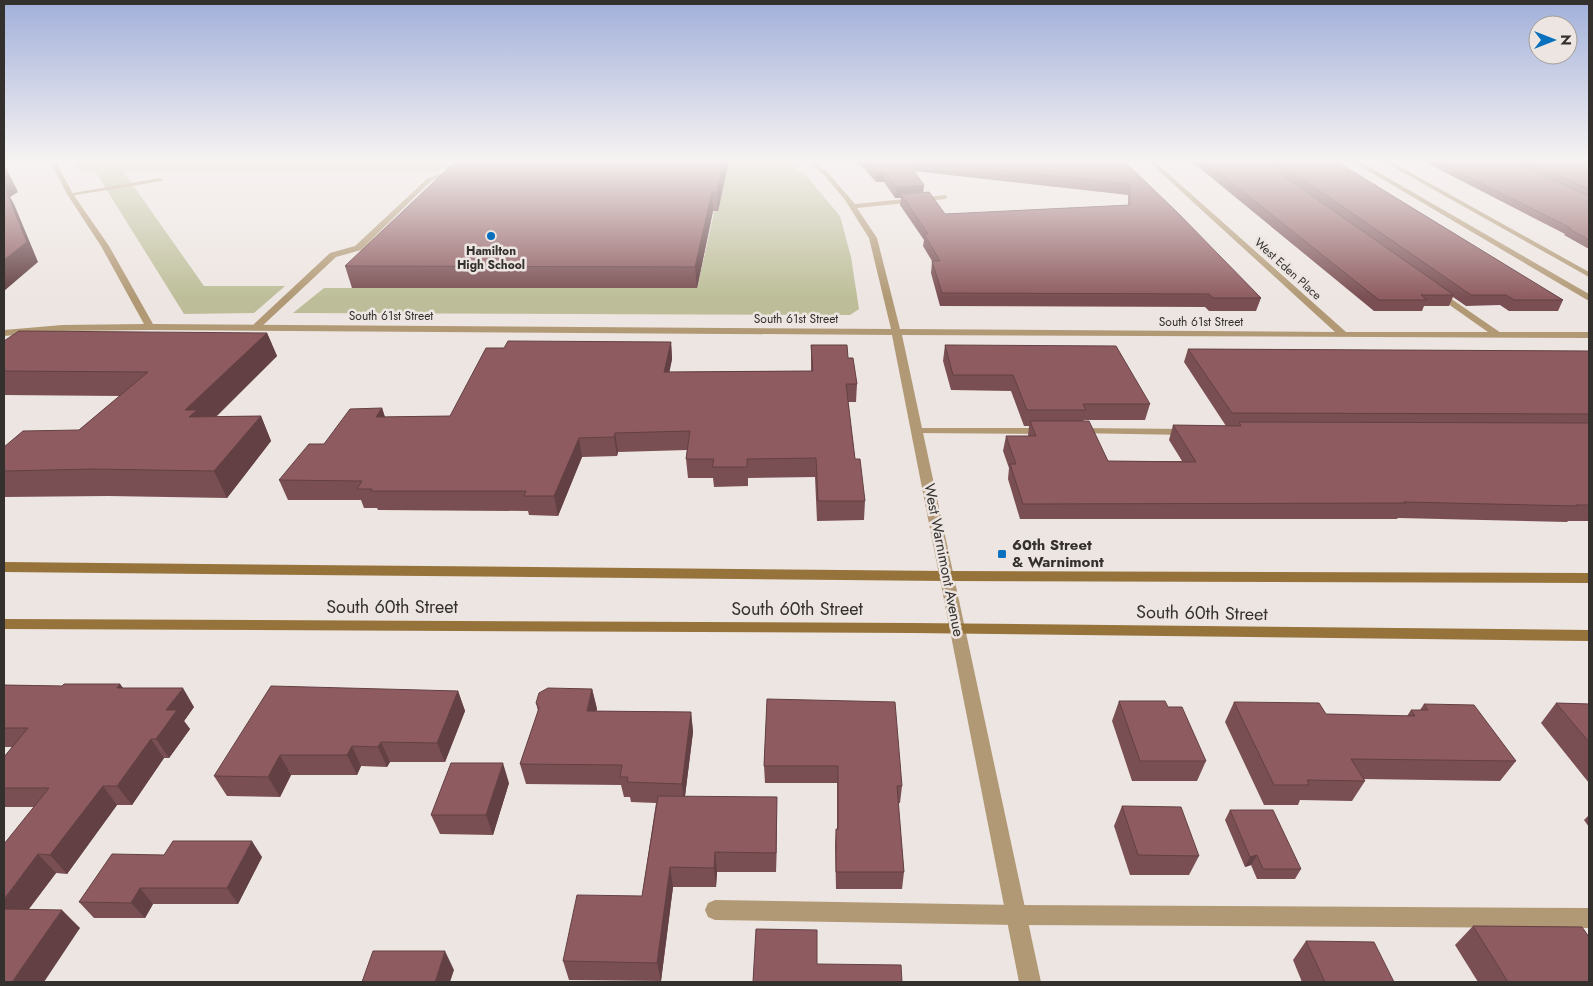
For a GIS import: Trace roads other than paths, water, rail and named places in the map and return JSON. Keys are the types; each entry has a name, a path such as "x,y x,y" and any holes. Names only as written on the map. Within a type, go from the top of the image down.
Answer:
{"main road":[{"path":"4,567 947,576 1589,578"},
{"name":"South 60th Street","path":"4,624 957,629 1589,636"}],"street":[{"path":"78,206 105,246 150,327"},
{"path":"256,328 333,254 358,248 402,206"},
{"name":"West Warnimont Avenue","path":"854,206 873,238 896,332 918,431 1030,982"},
{"name":"West Eden Place","path":"1201,206 1344,335"},
{"path":"1432,206 1589,298"},
{"path":"1466,206 1589,275"},
{"path":"1429,286 1498,335"},
{"name":"South 61st Street","path":"4,333 62,328 150,327 1589,335"},
{"path":"918,431 1201,432"},
{"path":"715,910 1016,915 1589,918"}],"place":[{"name":"Hamilton High School","path":"491,236"},
{"name":"60th Street & Warnimont","path":"1002,554"}]}
